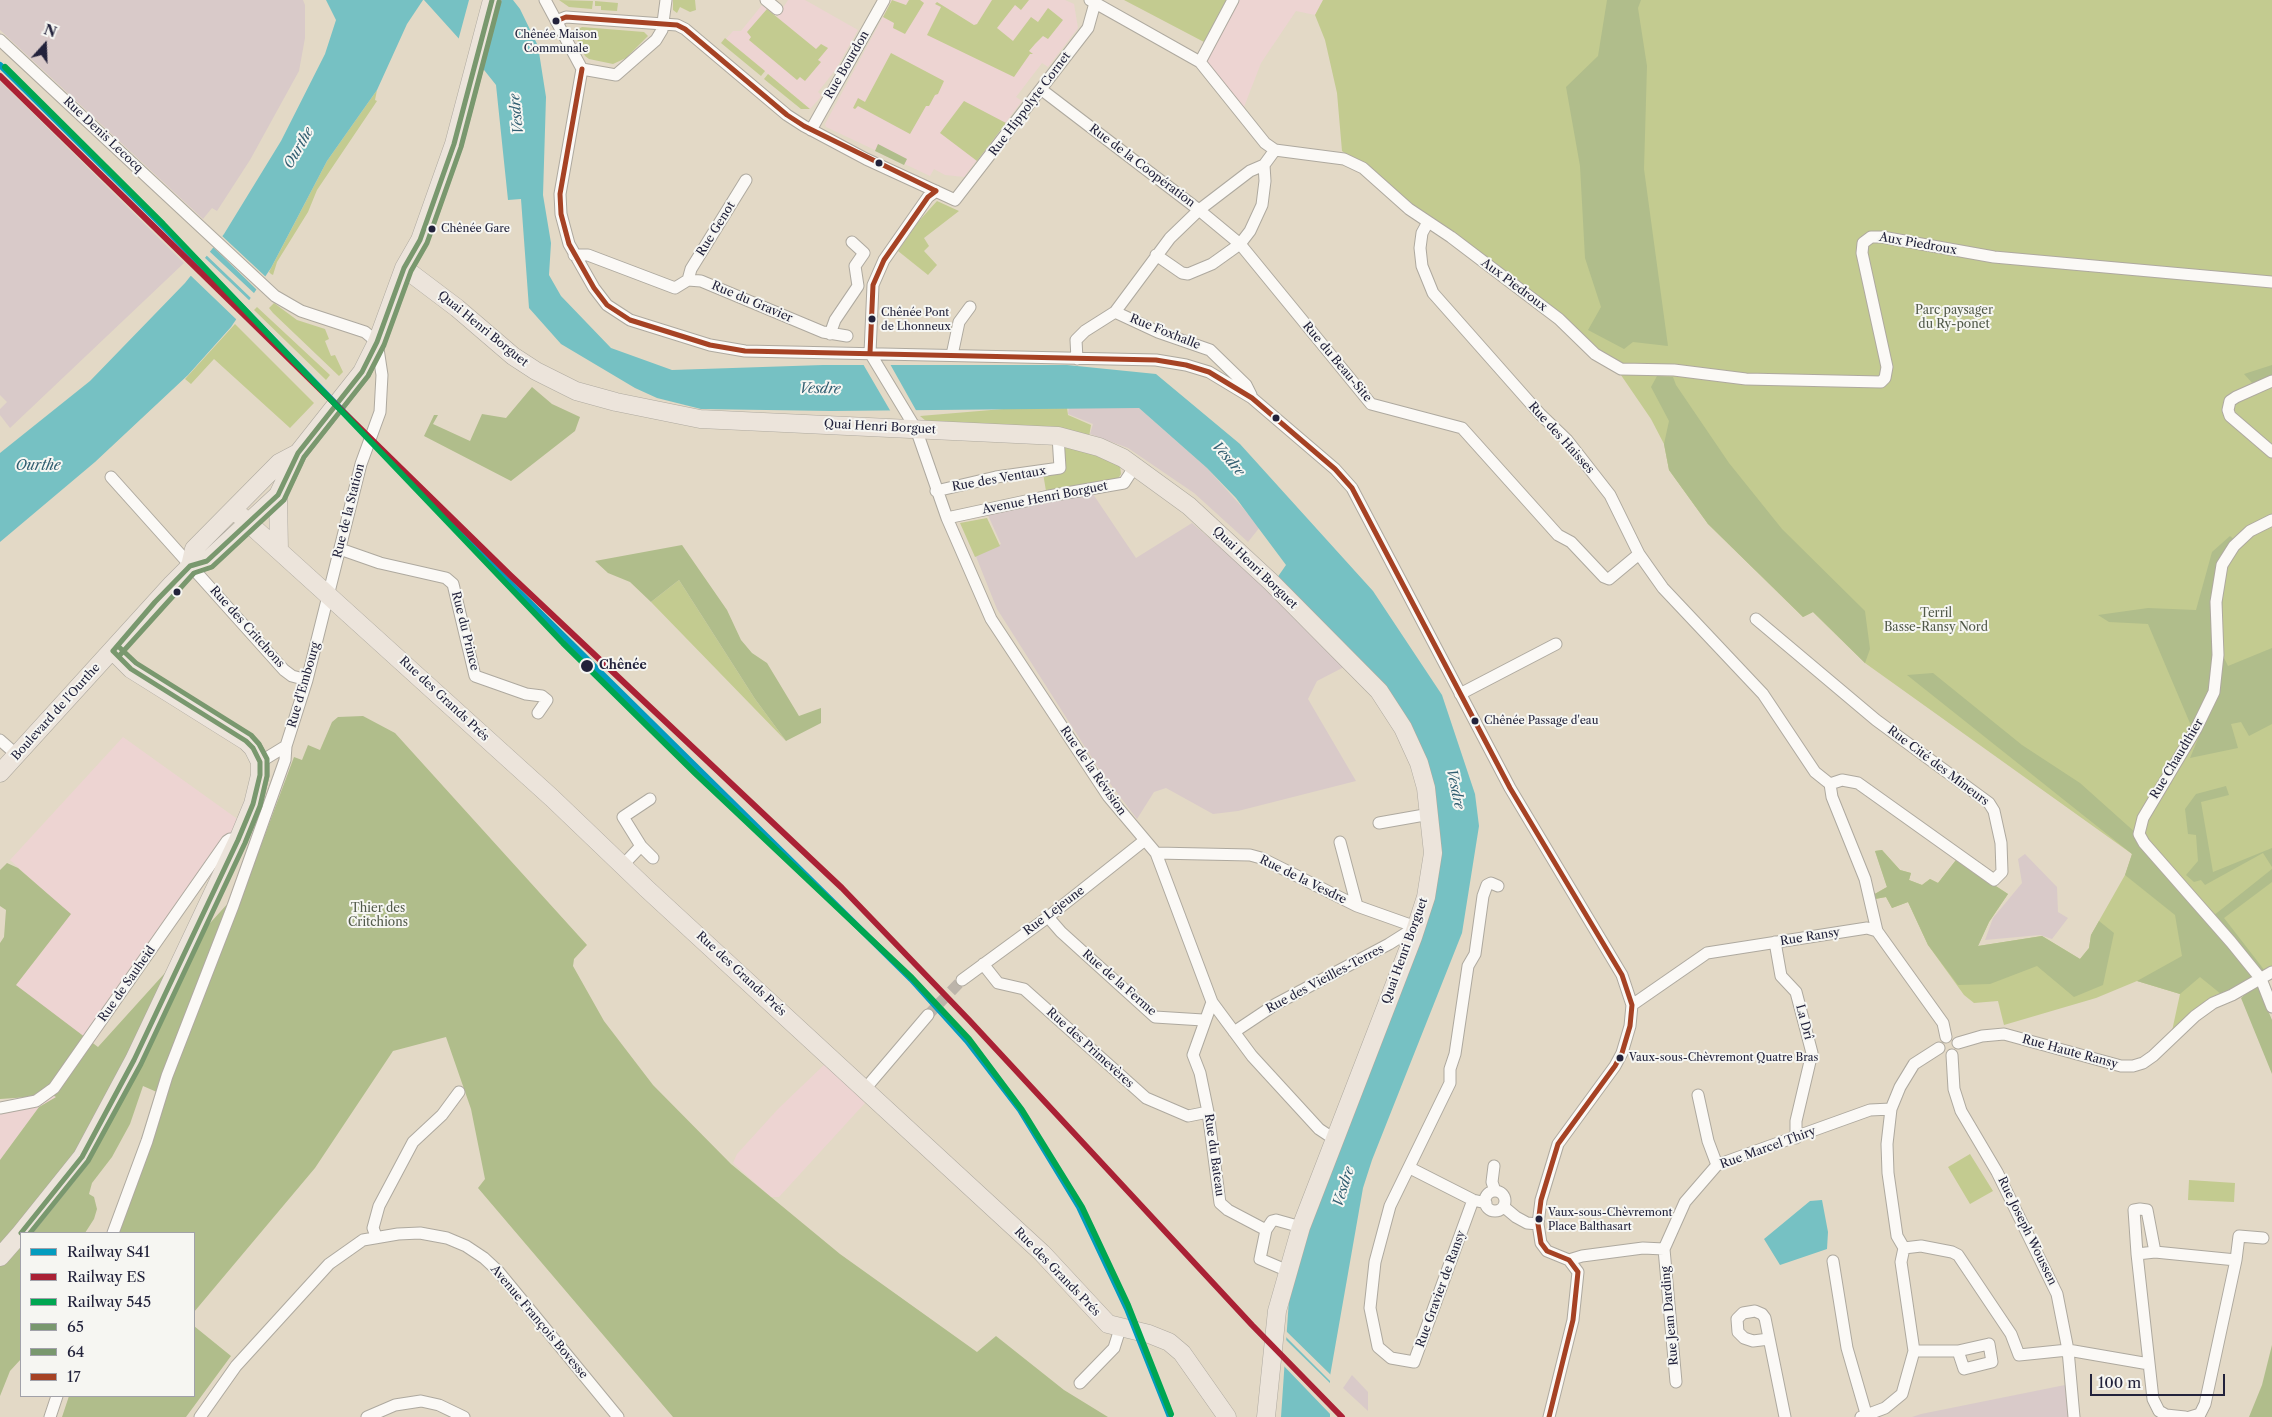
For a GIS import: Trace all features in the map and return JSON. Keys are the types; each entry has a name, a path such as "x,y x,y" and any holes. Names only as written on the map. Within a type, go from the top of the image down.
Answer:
{"main road":[{"path":"472,58 481,0"},
{"path":"472,58 492,0"},
{"name":"Rue de la Station","path":"377,342 404,268 420,240 454,144 472,58"},
{"name":"Quai Henri Borguet","path":"404,268 457,308 513,356 576,391 616,402 700,419 1058,436 1099,447 1135,466 1189,506 1271,582 1379,692 1403,728 1419,763 1430,814 1432,853 1426,897 1301,1227 1278,1305 1266,1417"},
{"path":"298,452 279,463 194,549 190,566 207,561 250,524 278,495 298,452 346,396 362,372 377,342"},
{"path":"278,495 280,551"},
{"name":"Rue des Grands Prés","path":"234,510 329,593 1042,1253 1108,1324 1120,1329 1149,1334 1168,1342 1190,1363 1227,1417"},
{"name":"Boulevard de l'Ourthe","path":"0,774 155,602 190,566"},
{"path":"22,1232 65,1181 98,1129 171,986 238,840 251,809 260,775 260,762 253,748 246,741 131,669 112,651"},
{"path":"0,1258 20,1234"}],"street":[{"path":"545,0 582,68 560,194 564,231 574,255 607,305 619,314 639,324 732,350 1156,360 1186,365 1209,372 1252,398 1335,468 1352,488 1512,790 1622,975 1632,1005 1630,1026 1622,1053 1615,1066 1566,1129 1558,1144 1543,1191 1538,1224 1541,1243 1547,1251 1569,1260 1578,1272 1573,1320 1549,1417"},
{"path":"582,68 616,75 656,40 663,23 666,0"},
{"path":"766,0 777,9"},
{"name":"Rue Bourdon","path":"811,130 884,0"},
{"path":"1200,62 1233,0"},
{"path":"1077,359 1076,340 1085,331 1115,312 1156,255 1199,210 1250,172 1264,165 1275,150 1265,143 1200,62 1093,2"},
{"name":"Rue Hippolyte Cornet","path":"936,192 956,200 1088,28 1093,2"},
{"path":"556,21 566,17 663,23 685,29 787,115 811,130 936,192 928,198 884,260 873,285 870,352"},
{"name":"Rue Denis Lecocq","path":"0,40 275,296 301,312 365,332 377,342"},
{"name":"Rue de la Coopération","path":"1042,90 1199,210 1240,244"},
{"name":"Aux Piedroux","path":"1275,150 1344,158 1363,168 1428,222 1452,237 1559,320 1595,354 1621,369 1638,371 1674,370 1746,379 1881,382 1885,378 1887,367 1862,253 1863,243 1870,237 1882,237 1994,257 2272,282"},
{"path":"1156,255 1182,273 1188,274 1212,264 1240,244 1250,231 1262,205 1265,180 1264,165"},
{"name":"Rue Genot","path":"688,280 691,269 746,180"},
{"name":"Rue des Haisses","path":"1428,222 1422,233 1420,248 1422,266 1432,293 1540,414 1567,440 1610,494 1639,554 1663,588 1763,694 1815,772 1830,784"},
{"path":"830,334 835,320 858,286 855,266 864,253 852,242"},
{"name":"Rue du Beau-Site","path":"1240,244 1371,404 1462,428 1558,535 1571,542 1604,577 1609,578 1639,554"},
{"name":"Rue du Gravier","path":"574,255 588,254 675,288 688,280 707,283 830,334 846,336"},
{"path":"952,355 959,322 970,307"},
{"name":"Rue Foxhalle","path":"1115,312 1158,332 1210,350 1246,385 1252,398"},
{"name":"Rue de la Station","path":"329,593 361,464 380,412 382,375 377,342"},
{"name":"Rue de la Révision","path":"870,352 904,412 916,429 936,491 991,619 1108,796 1156,853 1212,1002 1252,1056 1319,1128 1334,1139"},
{"path":"2272,381 2236,397 2230,401 2228,410 2230,416 2272,452"},
{"name":"Rue des Ventaux","path":"936,491 996,477 1060,468 1058,436"},
{"name":"Avenue Henri Borguet","path":"947,518 1049,496 1124,483 1135,466"},
{"name":"Rue des Critchons","path":"111,478 284,670 292,676 307,680"},
{"name":"Rue Chaudthier","path":"2260,979 2231,942 2144,843 2140,834 2143,818 2196,729 2214,692 2218,655 2216,602 2222,565 2234,546 2250,531 2272,520"},
{"name":"Rue du Prince","path":"340,549 380,563 446,578 453,584 475,676 526,694 542,696 547,700 538,713"},
{"name":"Rue d'Embourg","path":"286,746 307,680 329,593"},
{"name":"Rue Cité des Mineurs","path":"1756,619 1876,720 1989,803 1994,811 2001,843 2002,872 1994,880 1858,783 1842,780 1830,784"},
{"path":"1460,694 1556,644"},
{"path":"0,740 18,754"},
{"path":"260,762 286,746"},
{"path":"113,1232 147,1141 167,1076 233,906 286,760 286,746"},
{"path":"1830,784 1832,797 1865,879 1877,931 1943,1023 1946,1037"},
{"path":"650,799 623,817 641,846 653,858"},
{"path":"1379,823 1430,814"},
{"name":"Rue de Sauheid","path":"0,1108 36,1101 54,1088 227,841 230,839 238,840"},
{"name":"Rue Lejeune","path":"962,980 1048,917 1145,840"},
{"path":"1340,842 1357,906"},
{"path":"623,865 641,846"},
{"name":"Rue de la Vesdre","path":"1156,853 1250,855 1262,858 1357,906 1416,927"},
{"name":"Rue Gravier de Ransy","path":"1473,1200 1414,1362 1391,1358 1378,1347 1370,1308 1375,1262 1390,1206 1450,1083 1450,1069 1455,1054 1468,966 1475,954 1483,896 1487,884 1491,883 1498,886"},
{"name":"Rue de la Ferme","path":"1048,917 1061,932 1155,1017 1203,1020"},
{"name":"Rue des Vieilles-Terres","path":"1234,1032 1276,1004 1389,944 1416,927"},
{"name":"Rue Ransy","path":"1632,1005 1707,953 1867,928 1877,931"},
{"name":"La Drî","path":"1775,942 1780,976 1796,992 1812,1053 1796,1121 1796,1138"},
{"name":"Rue des Primevères","path":"983,964 998,983 1024,989 1146,1098 1188,1116 1208,1112"},
{"name":"Rue Haute Ransy","path":"1958,1043 1982,1036 2000,1034 2121,1066 2133,1066 2143,1063 2153,1056 2213,1002 2232,996 2272,972"},
{"path":"2260,979 2272,1007"},
{"path":"1203,1020 1212,1002"},
{"path":"865,1089 928,1015"},
{"name":"Rue du Bateau","path":"1203,1020 1192,1055 1200,1073 1208,1112 1220,1203 1242,1218 1266,1230"},
{"path":"1946,1037 1955,1038 1958,1043 1958,1049 1952,1055 1944,1055 1939,1048 1940,1042 1946,1037"},
{"path":"1833,1260 1847,1348 1865,1416 1885,1408 1902,1394 1914,1351 1901,1262 1904,1248 1897,1236 1888,1173 1887,1150 1891,1109 1900,1086 1914,1064 1939,1048"},
{"name":"Rue Joseph Woussen","path":"1952,1055 1956,1098 1961,1110 1997,1172 2057,1294 2068,1350 2074,1417"},
{"path":"376,1236 373,1228 379,1206 413,1142 442,1115 459,1092"},
{"path":"1698,1095 1708,1141 1718,1166"},
{"name":"Rue Marcel Thiry","path":"1664,1249 1685,1202 1718,1166 1870,1110 1891,1109"},
{"path":"1494,1166 1492,1182 1495,1191"},
{"path":"1410,1168 1473,1200 1486,1202"},
{"path":"1495,1191 1501,1193 1505,1198 1504,1207 1495,1211 1489,1208 1486,1202 1489,1194 1495,1191"},
{"path":"1504,1207 1516,1218 1527,1223 1538,1224"},
{"path":"2155,1252 2147,1210 2134,1210 2152,1399 2158,1411 2166,1416 2185,1417"},
{"path":"1288,1271 1260,1259 1266,1230 1272,1221 1276,1220 1301,1227"},
{"name":"Avenue François Bovesse","path":"200,1417 236,1366 307,1286 348,1248 376,1236 420,1233 447,1238 466,1246 484,1258 498,1271 618,1417"},
{"path":"2190,1417 2200,1414 2205,1404 2236,1260 2239,1236 2263,1238"},
{"path":"1904,1248 1921,1246 1958,1255 2012,1334 2019,1355 2068,1350 2149,1364"},
{"path":"1569,1260 1582,1256 1643,1248 1664,1249"},
{"name":"Rue Jean Darding","path":"1664,1249 1676,1382"},
{"path":"2137,1254 2155,1252 2236,1260"},
{"path":"1080,1383 1114,1348 1120,1329"},
{"path":"1769,1339 1785,1417"},
{"path":"1914,1351 1958,1351"},
{"path":"50,1417 57,1397"},
{"path":"367,1417 395,1405 421,1401 439,1405 464,1417"}],"shaded area":[{"path":"0,0 303,0 305,5 305,38 299,71 250,160 217,211 212,208 203,219 0,30"},
{"path":"788,0 805,0 858,30 836,69 818,92 821,95 820,98 810,109 726,39 733,31 741,31 762,5 777,17"},
{"path":"892,0 1065,0 1074,4 1078,28 1048,67 1042,63 1016,97 1022,101 964,177 945,175 934,169 930,176 826,127 825,124"},
{"path":"1236,0 1323,0 1315,15 1296,11 1261,63 1244,107 1204,62"},
{"path":"0,81 184,263 10,428 0,415 0,409 7,402 0,395"},
{"path":"1069,407 1139,408 1207,468 1260,527 1248,542 1194,493 1128,448 1090,434 1093,424 1068,414"},
{"path":"1093,494 1136,558 1192,523 1267,588 1344,667 1317,681 1308,699 1356,781 1238,811 1213,814 1166,788 1154,792 1137,819 1099,769 997,609 975,554 1001,544 987,513"},
{"path":"123,737 243,823 57,1097 39,1107 0,1160 0,1103 8,1102 51,1082 16,985 44,949 29,935 53,899 10,860"},
{"path":"2025,854 2057,887 2058,912 2068,918 2052,939 2040,935 1985,940 1993,918 2022,883 2018,859"},
{"path":"825,1064 865,1103 779,1197 771,1197 733,1163 737,1154 778,1109"},
{"path":"1352,1375 1368,1392 1368,1411 1343,1388"},
{"path":"2065,1385 2070,1417 1912,1417 1921,1414"}],"green space":[{"path":"559,0 593,1 592,9 569,7"},
{"path":"673,0 695,0 696,10 690,12 680,7 677,13 673,10"},
{"path":"892,0 906,5 909,0 920,0 924,3 905,34 893,28 894,23 883,17"},
{"path":"992,0 1029,0 1021,10 1015,5 997,28 1013,41 1031,17 1038,22 1048,8 1063,20 1048,39 1043,36 1035,44 1029,51 1033,54 1030,54 1014,77 927,35 941,7 935,4 937,2 974,25 977,24"},
{"path":"1124,0 1227,0 1204,42"},
{"name":"Parc paysager du Ry-ponet","path":"1323,0 2272,0 2272,972 2172,1031 2180,994 2137,981 2096,998 2004,1025 1998,1001 1974,1003 1964,995 1928,945 1908,902 1892,908 1886,897 1875,899 1873,895 1887,887 1875,851 1882,850 1900,870 1911,873 1909,880 1922,885 1930,879 1938,883 1956,860 2008,894 1989,922 1978,946 2042,936 2080,959 2089,948 2091,935 2125,875 2132,854 1865,663 1813,612 1803,617 1708,524 1669,470 1664,444 1651,419 1610,359 1342,151 1337,93 1325,40 1315,15"},
{"path":"1607,0 1641,0 1638,8 1647,66 1644,169 1668,346 1633,342 1624,349 1588,330 1601,307 1585,258 1580,166 1566,87 1598,56"},
{"path":"595,1 618,3 617,11 601,10 601,6 595,6"},
{"path":"767,9 816,49 821,44 828,48 818,60 821,62 805,81 800,77 797,80 749,40 751,37 747,32"},
{"path":"582,27 644,32 648,36 626,58 613,64 589,59 585,56 576,37 578,29"},
{"path":"725,38 765,71 761,76 721,43"},
{"path":"891,53 944,81 938,94 935,95 929,106 926,106 910,134 858,106 855,109 853,108 858,98 865,102"},
{"path":"768,74 810,109 801,109 764,79"},
{"path":"377,90 375,100 377,101 317,190 308,212 277,262 273,275 271,274 269,272 327,161"},
{"path":"964,101 1006,123 977,161 940,133"},
{"path":"878,144 907,159 904,165 875,151"},
{"path":"937,201 959,211 924,238 929,246 924,251 937,265 928,275 898,251 918,222"},
{"path":"274,303 297,320 325,329 329,339 325,341 331,356 335,355 343,372 339,376 273,313 269,308"},
{"path":"257,307 330,375 326,380 254,310"},
{"path":"235,324 314,403 290,428 214,359 191,384 185,379"},
{"path":"2272,365 2272,385 2255,386 2244,374"},
{"path":"1657,376 1673,377 1676,385 1729,463 1782,529 1865,611 1870,649 1865,663 1813,612 1803,617 1708,524 1669,470 1664,444 1669,421 1651,387"},
{"path":"532,387 552,404 580,417 575,431 511,481 424,436 434,415 438,415 433,424 470,441 482,414 506,418"},
{"path":"1067,408 1068,415 1091,425 1089,437 926,421 920,416 1003,409"},
{"path":"1061,444 1080,448 1120,466 1121,474 1118,479 1046,491 1043,473 1065,470"},
{"path":"987,518 1000,546 975,557 960,523"},
{"path":"2230,536 2238,543 2224,573 2220,650 2228,666 2272,648 2272,724 2249,736 2241,722 2231,724 2238,748 2190,758 2202,729 2192,728 2148,624 2109,622 2098,615 2148,608 2196,610 2212,552"},
{"path":"682,545 727,610 741,640 752,653 767,663 799,716 821,708 821,723 786,741 755,699 679,580 651,602 630,582 608,573 595,561"},
{"path":"679,580 755,699 786,741 651,602"},
{"path":"1933,673 2022,745 2080,783 2137,834 2253,977 2221,994 2200,977 2180,994 2137,981 2182,956 2175,915 2125,875 2132,854 1907,675"},
{"name":"Thier des Critchions","path":"363,716 395,733 587,945 574,959 573,966 604,1021 653,1085 731,1164 840,1254 977,1352 996,1336 1064,1390 1108,1417 673,1417 478,1188 485,1179 471,1109 446,1037 393,1051 315,1168 195,1311 195,1232 119,1232 166,1096 143,1086 130,1124 112,1157 92,1183 89,1194 94,1197 97,1209 94,1219 86,1232 20,1232 20,1360 10,1371 0,1396 0,1160 39,1107 56,1097 43,1090 30,1097 0,1099 0,943 4,937 6,910 0,906 0,870 7,863 18,868 71,914 16,985 98,1047 230,901 254,864 294,757 302,760 308,745 320,750 332,722 338,717"},
{"path":"2226,786 2229,795 2201,802 2213,872 2272,848 2272,867 2263,853 2205,885 2201,880 2194,882 2186,875 2198,861 2196,835 2188,834 2185,809 2196,794"},
{"path":"1882,850 1900,870 1911,873 1909,880 1922,885 1930,879 1938,883 1956,860 2008,894 1989,922 1978,946 2042,936 2080,959 2089,948 2091,935 2099,921 2114,933 2103,985 2074,997 2037,966 1990,984 1958,985 1928,945 1908,902 1892,908 1886,897 1875,899 1873,895 1887,887 1875,851"},
{"path":"2272,869 2272,882 2224,918 2265,971 2258,973 2213,916"},
{"path":"2257,984 2272,1020 2272,1074 2241,998"},
{"path":"1970,1154 1993,1191 1970,1204 1948,1167"},
{"path":"2189,1180 2235,1183 2234,1202 2188,1200"},
{"path":"195,1327 231,1356 186,1417 62,1417 69,1397 195,1397"},
{"path":"2272,1345 2272,1417 2249,1417 2262,1385"}],"water":[{"name":"Ourthe","path":"326,0 423,0 407,24 377,90 327,161 271,268 231,327 188,375 95,462 0,542 0,453 90,381 185,283 224,234 281,141 325,54 336,20"},
{"name":"Vesdre","path":"424,0 513,0 520,9 538,46 546,97 543,195 551,243 549,275 561,296 611,348 672,370 823,365 1067,365 1156,374 1240,444 1373,591 1442,695 1475,794 1479,826 1462,933 1372,1160 1363,1188 1330,1376 1330,1417 1281,1417 1289,1299 1311,1216 1424,928 1425,761 1277,578 1286,565 1236,498 1207,468 1139,408 831,411 701,409 657,398 635,388 561,344 529,308 521,199 508,200 496,85 461,41"},
{"path":"1822,1200 1828,1232 1827,1249 1780,1265 1764,1239 1810,1201"}],"pier":[{"path":"469,0 500,0 476,63 458,41"},
{"path":"220,234 267,278 258,291 211,245"},
{"path":"208,250 256,295 253,300 205,254"},
{"path":"203,256 251,302 238,321 189,274"},
{"path":"863,364 890,364 917,412 891,412"},
{"path":"1284,1329 1333,1377 1333,1384 1284,1335"},
{"path":"1284,1338 1333,1386 1332,1416 1282,1364"}],"tunnel":[{"path":"928,1015 962,980"}],"rail line":[{"name":"S41","path":"0,65 166,229 504,577 911,979 967,1041 1020,1110 1079,1207 1127,1309 1170,1417"},
{"name":"545","path":"5,67 163,224 563,643 695,773 912,978 969,1039 1022,1110 1082,1207 1128,1305 1171,1414"},
{"name":"ES","path":"0,76 510,575 842,888 969,1020 1252,1325 1342,1417"}],"transit line":[{"name":"65","path":"113,651 155,602 190,566 207,561 278,495 298,453 362,372 377,342 404,268 420,240 454,144 492,0"},
{"name":"64","path":"119,656 194,573 212,567 284,500 304,457 368,376 384,345 411,271 427,243 461,147 499,2"},
{"name":"17","path":"556,21 566,17 677,25 685,29 787,115 804,126 936,191"},
{"name":"17","path":"582,69 560,194 561,214 569,244 594,288 607,305 630,320 710,345 745,351 1156,360 1186,365 1209,372 1252,398 1335,469 1352,488 1510,788 1622,975 1632,1005 1630,1026 1622,1053 1615,1066 1558,1144 1541,1200 1538,1224 1541,1243 1547,1251 1569,1260 1578,1272 1573,1320 1549,1417"},
{"name":"17","path":"870,353 873,285 884,260 928,197 936,191"},
{"name":"64","path":"31,1232 88,1161 141,1064 245,843 260,806 267,776 267,759 259,744 251,735 136,663 118,646"},
{"name":"65","path":"22,1232 82,1157 134,1060 238,840 253,804 260,775 260,762 253,748 246,741 131,669 113,651"}],"place":[{"name":"Chênée Maison Communale","path":"556,21"},
{"name":"Chênée Gare","path":"432,229"},
{"name":"Chênée Pont de Lhonneux","path":"872,319"},
{"name":"Chênée","path":"587,666"},
{"name":"Chênée Passage d'eau","path":"1475,721"},
{"name":"Vaux-sous-Chèvremont Quatre Bras","path":"1620,1058"},
{"name":"Vaux-sous-Chèvremont Place Balthasart","path":"1539,1219"}],"park label":[{"name":"Terril Basse-Ransy Nord","path":"1936,621"}]}
